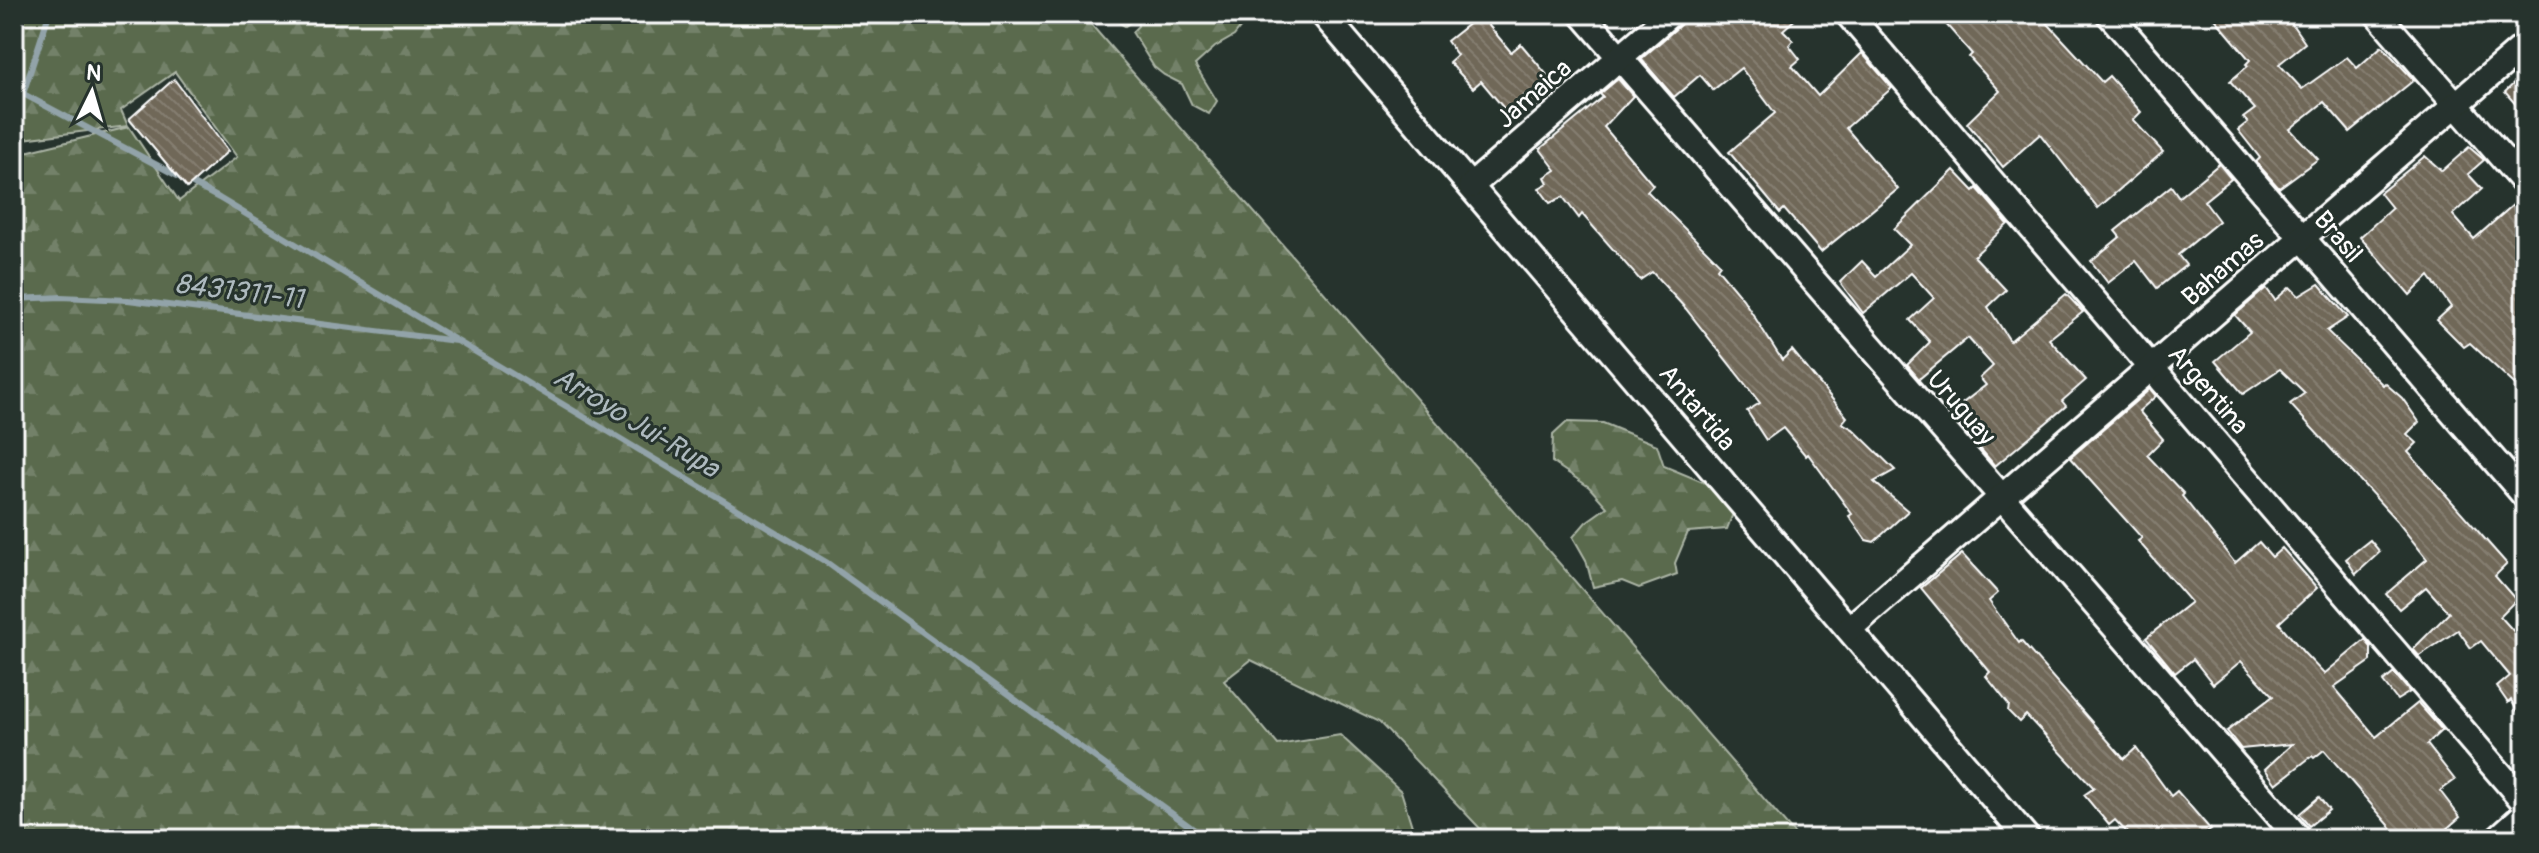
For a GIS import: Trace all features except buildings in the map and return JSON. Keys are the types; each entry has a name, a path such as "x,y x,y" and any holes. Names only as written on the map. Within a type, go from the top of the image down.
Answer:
{"street":[{"name":"Antartida","path":"1323,14 2028,839"},
{"name":"Uruguay","path":"1582,14 2299,839"},
{"name":"Jamaica","path":"1471,186 1670,14"},
{"name":"Argentina","path":"1848,14 2525,803"},
{"name":"Brasil","path":"2109,14 2525,496"},
{"path":"2377,14 2525,184"},
{"name":"Bahamas","path":"1849,629 2525,45"},
{"path":"2497,839 2525,814"}],"green space":[{"path":"14,14 1082,14 1799,839 1490,839 1379,722 1251,660 1224,681 1278,745 1340,735 1401,791 1416,839 14,839 14,219 20,209 21,153 129,127 179,201 237,157 175,72 121,110 128,126 14,140"},
{"path":"1113,14 1251,14 1234,36 1215,47 1195,65 1217,101 1209,114 1192,105 1182,84 1154,67 1132,32 1138,26 1137,18 1125,26 1115,20"},
{"path":"1567,422 1603,423 1657,445 1664,466 1720,489 1737,503 1727,529 1688,532 1675,563 1677,574 1639,588 1622,581 1593,587 1586,560 1573,537 1586,522 1607,507 1589,487 1552,462 1553,435"}],"waterway":[{"path":"23,94 49,14"},
{"name":"Arroyo Jui-Rupa","path":"14,89 219,198 826,562 1207,839"},
{"name":"8431311-11","path":"14,299 61,297 128,300 456,341"}]}
